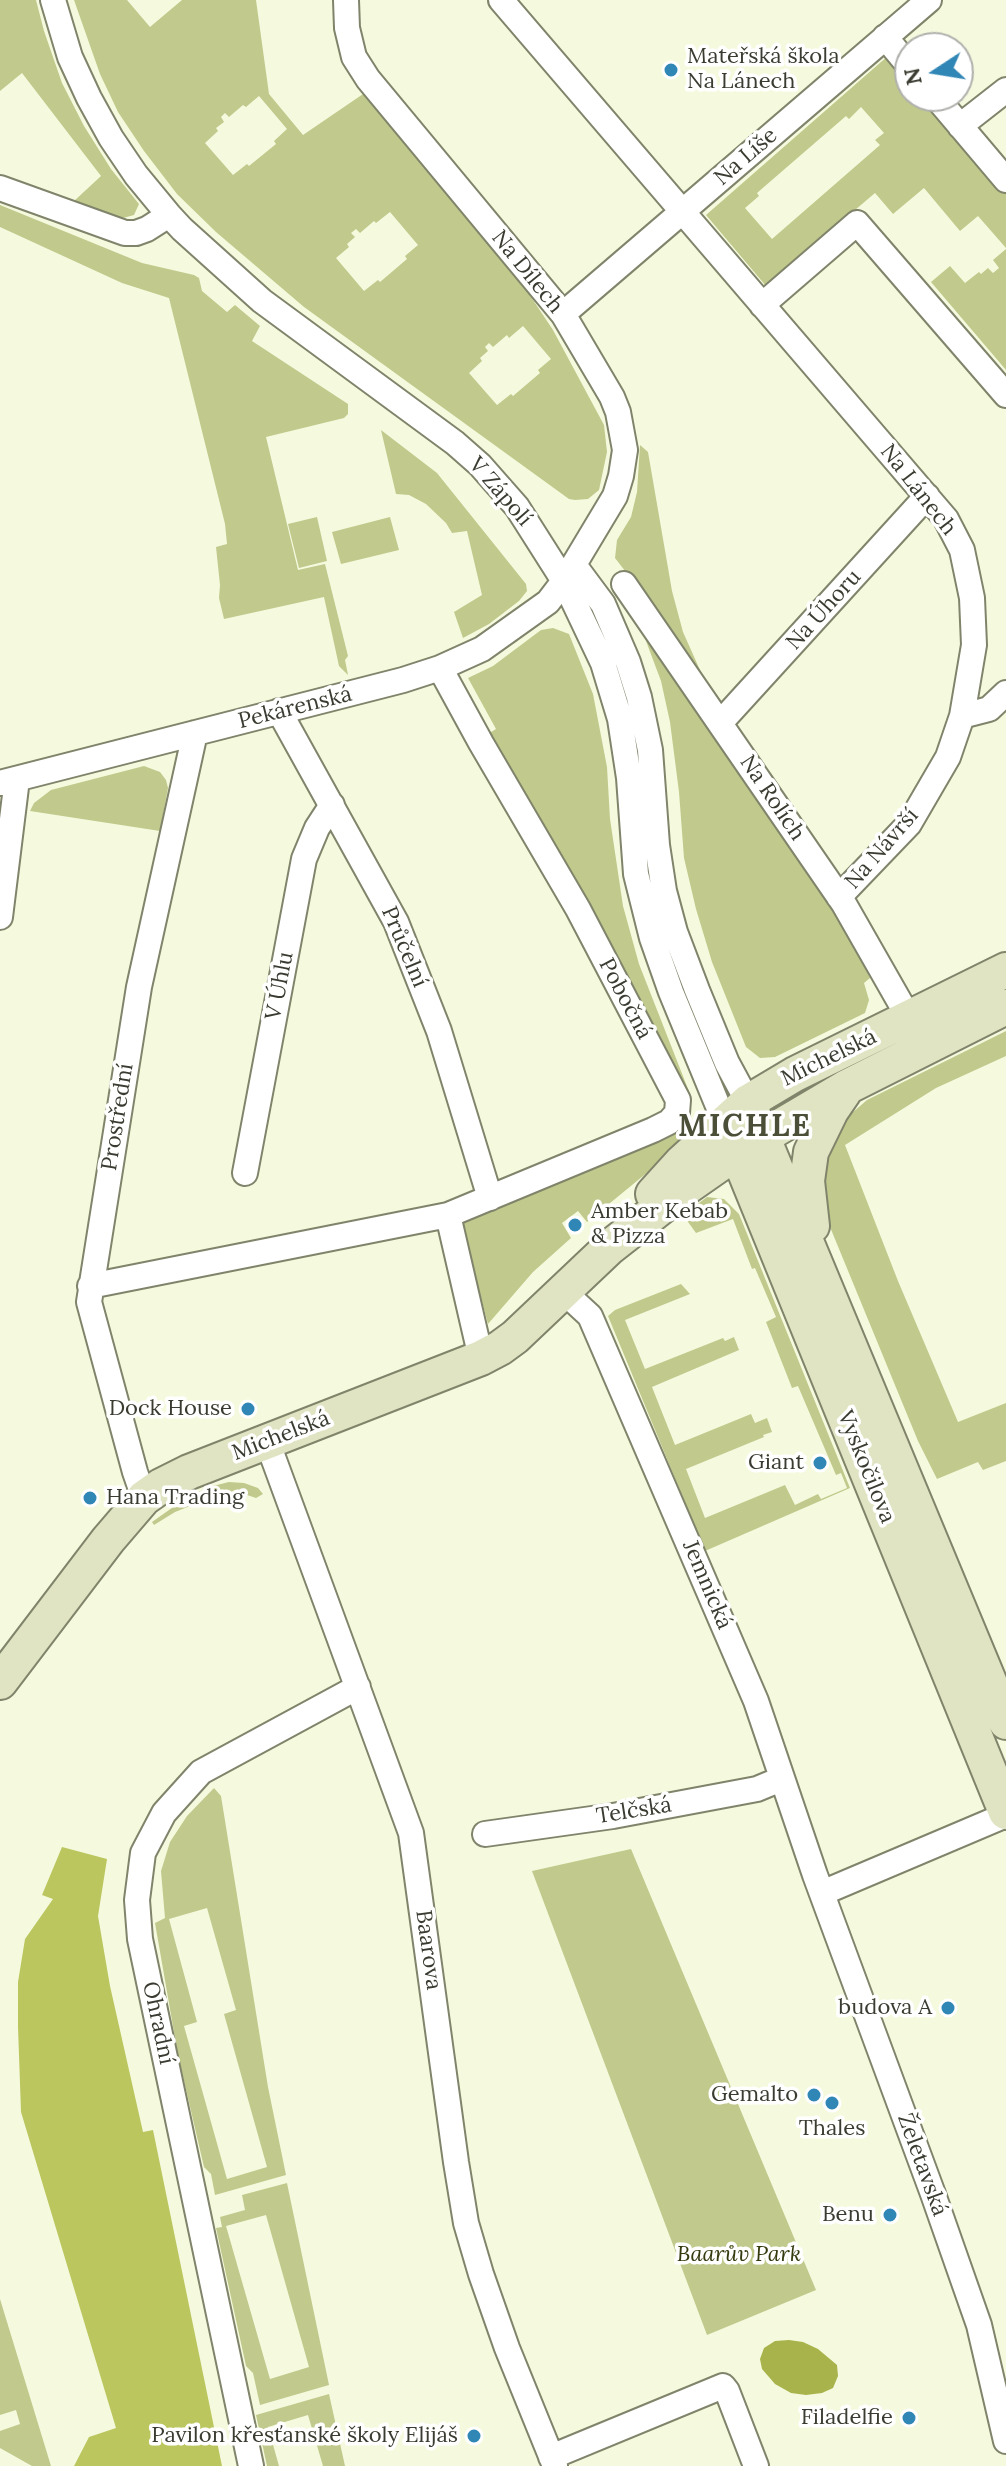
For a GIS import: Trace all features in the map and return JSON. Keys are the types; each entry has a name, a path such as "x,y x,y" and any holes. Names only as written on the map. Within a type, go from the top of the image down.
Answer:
{"main road":[{"name":"Michelská","path":"0,1682 108,1540 144,1498 189,1472 500,1348 610,1247 684,1189 795,1074 1006,970"},
{"name":"Michelská","path":"743,1128 847,1087 1006,1007"},
{"name":"Vyskočilova","path":"820,1274 807,1181 810,1158 813,1145 847,1087"},
{"name":"Vyskočilova","path":"743,1128 820,1274 1006,1722"},
{"name":"Vyskočilova","path":"743,1128 1006,1814"}],"street":[{"name":"V Zápolí","path":"53,0 70,57 89,98 136,175 169,215 262,301 455,443 480,465 569,573 603,604 639,697 650,750 657,845 675,932 727,1063 743,1128"},
{"name":"Na Dílech","path":"346,0 347,28 354,57 368,79 563,314 618,412 625,450 615,496 569,573"},
{"name":"Na Lánech","path":"501,0 927,496 955,533 962,550 972,598 974,645 962,716"},
{"name":"Na Líše","path":"563,314 929,0"},
{"path":"885,37 894,48"},
{"path":"960,126 1006,90"},
{"path":"948,112 1006,180"},
{"path":"0,188 125,233 147,229 169,215"},
{"path":"762,305 857,223 1006,395"},
{"name":"Na Úhoru","path":"721,722 927,496"},
{"name":"Pekárenská","path":"8,781 440,668 482,649 519,625 548,602 569,573"},
{"name":"Na Rolích","path":"624,584 839,897 909,1018"},
{"name":"Pobočná","path":"90,1286 448,1215 669,1122 677,1113 678,1100 578,909 440,668"},
{"path":"962,716 989,709 1006,693"},
{"name":"Průčelní","path":"279,711 396,922 439,1031 490,1198"},
{"name":"Na Návrší","path":"839,897 909,824 948,757 962,716"},
{"name":"Prostřední","path":"144,1498 89,1302 90,1286 139,987 195,733"},
{"path":"0,917 8,781"},
{"name":"V Úhlu","path":"245,1173 304,859 317,828 332,805"},
{"path":"448,1215 481,1358"},
{"name":"Jemnická","path":"564,1292 590,1316 756,1701 822,1893"},
{"name":"Baarova","path":"267,1441 411,1833 466,2223 502,2334 553,2462"},
{"name":"Ohradní","path":"251,2466 140,1939 137,1900 143,1853 164,1813 201,1772 358,1687"},
{"name":"Telčská","path":"485,1834 642,1811 757,1789 781,1779"},
{"path":"822,1893 1006,1814"},
{"name":"Želetavská","path":"822,1893 979,2325 1006,2441"},
{"path":"553,2462 723,2386 756,2466"}],"green space":[{"path":"0,0 36,0 62,83 111,169 139,204 134,215 123,218 73,202 101,176 22,73 0,91"},
{"path":"74,0 127,0 150,27 182,0 256,0 269,94 303,135 366,92 529,294 553,330 604,425 607,452 599,490 588,499 569,499 304,307 216,232 177,194 118,112 100,74","holes":["259,96 287,129 274,141 276,144 233,175 205,143 218,131 216,128 224,122 221,117 225,113 229,117","390,212 418,245 405,256 407,259 364,291 336,258 349,247 347,244 355,237 351,233 356,229 360,233 374,221 376,223","523,326 551,359 538,370 540,373 497,405 469,373 482,361 480,358 488,351 485,347 489,343 493,347 507,335 509,338"]},
{"path":"889,55 894,60 894,112 943,112 1006,187 1006,248 978,216 960,231 924,188 893,214 875,193 766,286 706,215","holes":["861,107 884,133 875,140 880,145 772,239 745,208 759,196 757,193 846,116 849,119"]},
{"path":"0,205 142,263 194,275 199,278 202,291 227,312 235,305 260,326 252,341 348,404 348,414 344,418 266,437 298,570 325,564 348,656 345,660 348,675 339,666 324,597 224,619 219,598 216,547 227,544 225,524 169,298 122,283 0,227"},
{"path":"1006,249 1006,370 931,282 950,266 965,283 988,268 993,273 999,268 993,260"},
{"path":"381,430 437,473 526,584 527,591 519,601 489,624 463,638 454,612 482,595 467,531 452,533 426,504 409,495 396,494"},
{"path":"640,445 648,452 672,591 683,632 704,679 615,558 617,540 631,517 637,492"},
{"path":"317,517 327,561 299,568 288,524"},
{"path":"390,517 399,550 341,564 332,532"},
{"path":"553,628 569,634 593,694 607,767 610,819 623,906 639,964 690,1094 682,1096 483,737 496,729 468,678 493,666 541,630"},
{"path":"652,640 849,934 870,978 864,983 869,1000 865,1013 775,1057 760,1058 746,1047 712,962 696,909 684,858 670,722 661,681 646,641"},
{"path":"144,766 160,772 168,788 160,831 30,811 34,803 51,790"},
{"path":"1006,1031 1006,1056 936,1088 845,1145 958,1422 1006,1403 1006,1461 983,1470 978,1462 937,1479 918,1441 830,1227 822,1197 826,1157 845,1119 867,1100"},
{"path":"681,1124 684,1133 682,1144 587,1222 578,1211 562,1223 571,1238 533,1272 488,1324 461,1223"},
{"path":"707,1197 724,1199 739,1214 850,1488 705,1551 608,1316 615,1310 681,1284 690,1294 625,1320 645,1369 723,1338 725,1341 734,1337 739,1350 652,1387 675,1445 751,1414 755,1423 767,1418 772,1432 686,1469 705,1518 785,1485 795,1505 818,1494 821,1499 847,1488 841,1473 836,1475 798,1386 792,1388 766,1322 776,1317 755,1268 752,1269 733,1219 696,1233 683,1215"},
{"path":"229,1482 244,1483 258,1488 263,1494 256,1498 238,1492 213,1497 175,1512 154,1525 152,1522 186,1498"},
{"path":"214,1788 221,1796 268,2087 286,2175 215,2195 211,2174 204,2167 178,2055 155,1923 165,1918 161,1871 170,1842 187,1816","holes":["207,1908 236,2010 224,2014 267,2167 227,2179 184,2026 197,2022 169,1919"]},
{"name":"Baarův Park","path":"631,1849 816,2290 707,2335 532,1871"},
{"path":"287,2183 329,2385 260,2405 253,2373 246,2366 216,2228 222,2227 220,2217 245,2210 242,2195","holes":["266,2215 309,2367 270,2379 226,2226"]},
{"path":"0,2299 51,2466 32,2466 0,2448 0,2431 20,2424 16,2410 0,2415"},
{"path":"329,2394 345,2466 323,2466 308,2415 268,2427 279,2466 267,2466 256,2415"}],"shaded area":[{"path":"62,1847 107,1859 98,1916 110,1986 143,2132 153,2130 222,2466 74,2466 89,2437 116,2428 21,2112 18,2027 18,1982 25,1939 53,1899 42,1895"},
{"path":"789,2340 818,2349 837,2365 838,2376 833,2388 806,2395 791,2393 775,2384 762,2369 760,2359 764,2348 775,2341"}],"place":[{"name":"Mateřská škola Na Lánech","path":"671,70"},
{"name":"Amber Kebab & Pizza","path":"575,1225"},
{"name":"Dock House","path":"248,1409"},
{"name":"Giant","path":"820,1463"},
{"name":"Hana Trading","path":"90,1498"},
{"name":"budova A","path":"948,2008"},
{"name":"Gemalto","path":"814,2095"},
{"name":"Thales","path":"832,2103"},
{"name":"Benu","path":"890,2215"},
{"name":"Filadelfie","path":"909,2418"},
{"name":"Pavilon křesťanské školy Elijáš","path":"474,2436"}],"district":[{"name":"MICHLE","path":"745,1127"}]}
